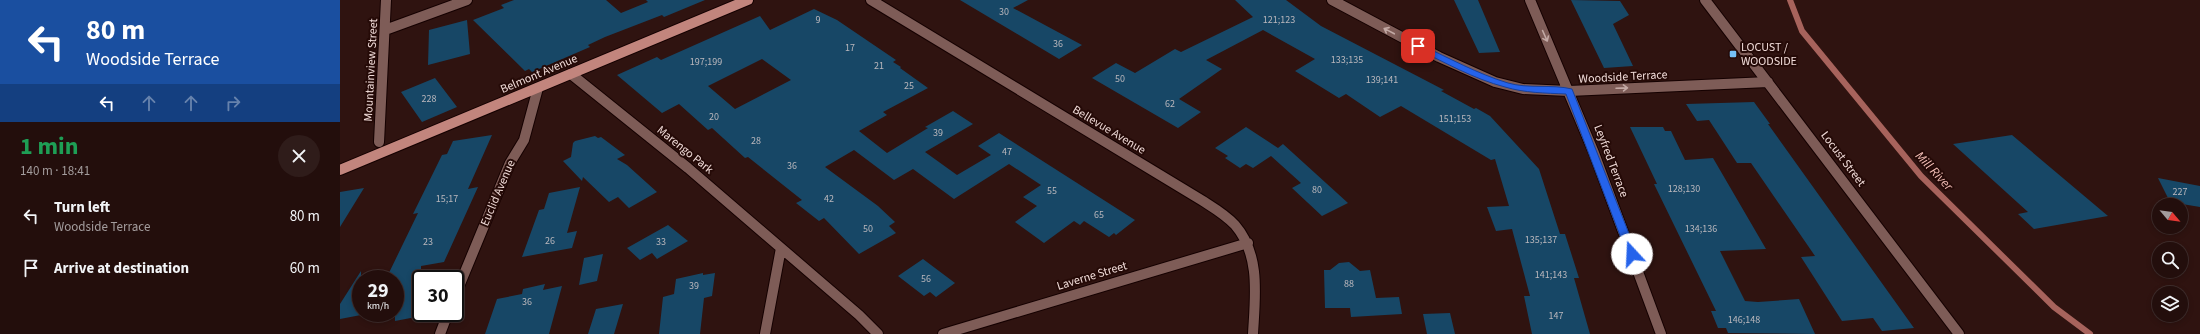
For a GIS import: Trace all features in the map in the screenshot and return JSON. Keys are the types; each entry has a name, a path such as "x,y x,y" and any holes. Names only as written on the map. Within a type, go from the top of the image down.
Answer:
{"main road":[{"name":"Belmont Avenue","path":"340,170 748,0"}],"street":[{"name":"Mountainview Street","path":"379,142 386,0"},
{"path":"385,30 467,0"},
{"name":"Bellevue Avenue","path":"871,0 1207,204 1235,224 1248,243 1254,270 1253,334"},
{"name":"Woodside Terrace","path":"1332,0 1439,57 1495,82 1531,90 1569,91 1768,82"},
{"name":"Leyfred Terrace","path":"1530,0 1569,91 1661,334"},
{"name":"Locust Street","path":"1706,0 1897,255 1959,334"},
{"name":"Marengo Park","path":"571,74 688,168 859,315 878,334"},
{"name":"Euclid Avenue","path":"464,274 510,163 524,140 538,88"},
{"name":"Laverne Street","path":"944,334 1248,243"},
{"path":"765,334 781,248"},
{"path":"440,334 445,322"}],"building":[{"path":"514,0 606,0 621,13 648,2 646,0 705,0 664,17 662,15 605,37 588,45 590,47 532,72 529,69 525,71 473,20 504,8 501,5"},
{"path":"960,0 1028,0 1013,8 1082,45 1059,59"},
{"path":"1235,0 1286,0 1321,26 1444,90 1441,91 1474,109 1476,108 1490,116 1539,169 1560,234 1565,234 1579,278 1574,278 1590,334 1532,334 1524,296 1530,296 1512,229 1496,231 1487,207 1509,206 1495,159 1491,160 1401,106 1380,117 1346,94 1339,98 1295,71 1315,59 1263,30 1206,60 1222,69 1179,99 1201,112 1178,128 1092,78 1116,63 1135,73 1175,49 1181,52 1253,17"},
{"path":"1454,0 1478,0 1500,52 1479,53"},
{"path":"1571,0 1620,1 1629,15 1613,24 1633,66 1604,68"},
{"path":"814,9 837,20 896,60 893,62 928,88 883,112 887,115 859,131 887,153 928,128 925,127 953,111 973,124 925,152 957,175 991,155 978,146 999,133 1135,220 1116,235 1114,233 1109,237 1084,221 1080,225 1074,221 1044,243 1015,222 1037,206 1023,197 1041,185 1009,164 954,199 913,169 894,180 854,150 825,167 878,206 895,222 889,226 896,233 859,254 824,218 819,221 796,203 802,200 748,157 745,158 712,128 708,130 679,104 662,113 617,75 657,57 661,60 760,16 770,30","holes":["762,59 791,80 735,109 708,86"]},
{"path":"467,20 470,54 428,65 429,30"},
{"path":"435,78 457,107 422,122 401,92"},
{"path":"1754,102 1770,124 1768,124 1914,328 1882,331 1873,318 1842,321 1801,257 1815,256 1751,163 1737,163 1709,120 1697,121 1686,104"},
{"path":"1246,127 1278,148 1283,144 1348,203 1322,216 1292,188 1301,183 1271,156 1253,168 1246,164 1240,168 1225,158 1228,156 1215,148"},
{"path":"1630,127 1663,127 1665,131 1671,131 1685,160 1713,158 1766,249 1720,251 1745,301 1758,302 1799,299 1815,334 1728,333 1726,328 1718,328 1711,311 1716,311 1654,184 1657,184"},
{"path":"492,135 468,189 478,187 444,262 421,266 421,270 412,270 412,318 404,319 404,270 390,270 418,213 413,214 442,155 447,154 453,141"},
{"path":"2012,135 2108,216 2034,229 2018,214 2028,212 1953,144"},
{"path":"595,136 598,138 601,137 625,155 617,159 627,165 657,192 629,208 618,197 609,202 583,177 582,181 563,161 571,157 573,143 575,141"},
{"path":"2158,178 2200,186 2200,207 2188,205 2188,198 2168,198"},
{"path":"580,187 567,233 577,231 572,248 522,257 539,210 544,209 549,193"},
{"path":"364,188 340,227 340,192"},
{"path":"668,225 688,241 657,259 652,253 640,260 627,248"},
{"path":"603,254 597,281 579,285 584,258"},
{"path":"923,259 955,283 936,297 930,292 924,296 898,276"},
{"path":"1349,262 1360,271 1370,270 1376,298 1399,297 1402,314 1351,317 1350,308 1325,308 1324,270 1330,270 1339,263"},
{"path":"703,273 703,275 715,273 712,296 704,298 700,334 659,334 663,297 674,294 676,279"},
{"path":"545,284 543,290 562,286 549,334 485,334 497,299 522,294 523,289"},
{"path":"352,285 352,317 340,319 340,304"},
{"path":"623,304 614,334 588,334 596,309"},
{"path":"1450,313 1455,334 1427,334 1423,314"}],"waterway":[{"name":"Mill River","path":"1790,0 1802,31 1921,176 2054,307 2090,334"}],"place":[{"name":"LOCUST / WOODSIDE","path":"1733,54"}],"route":[{"path":"1418,46 1495,82 1531,90 1569,91 1632,254"}]}
